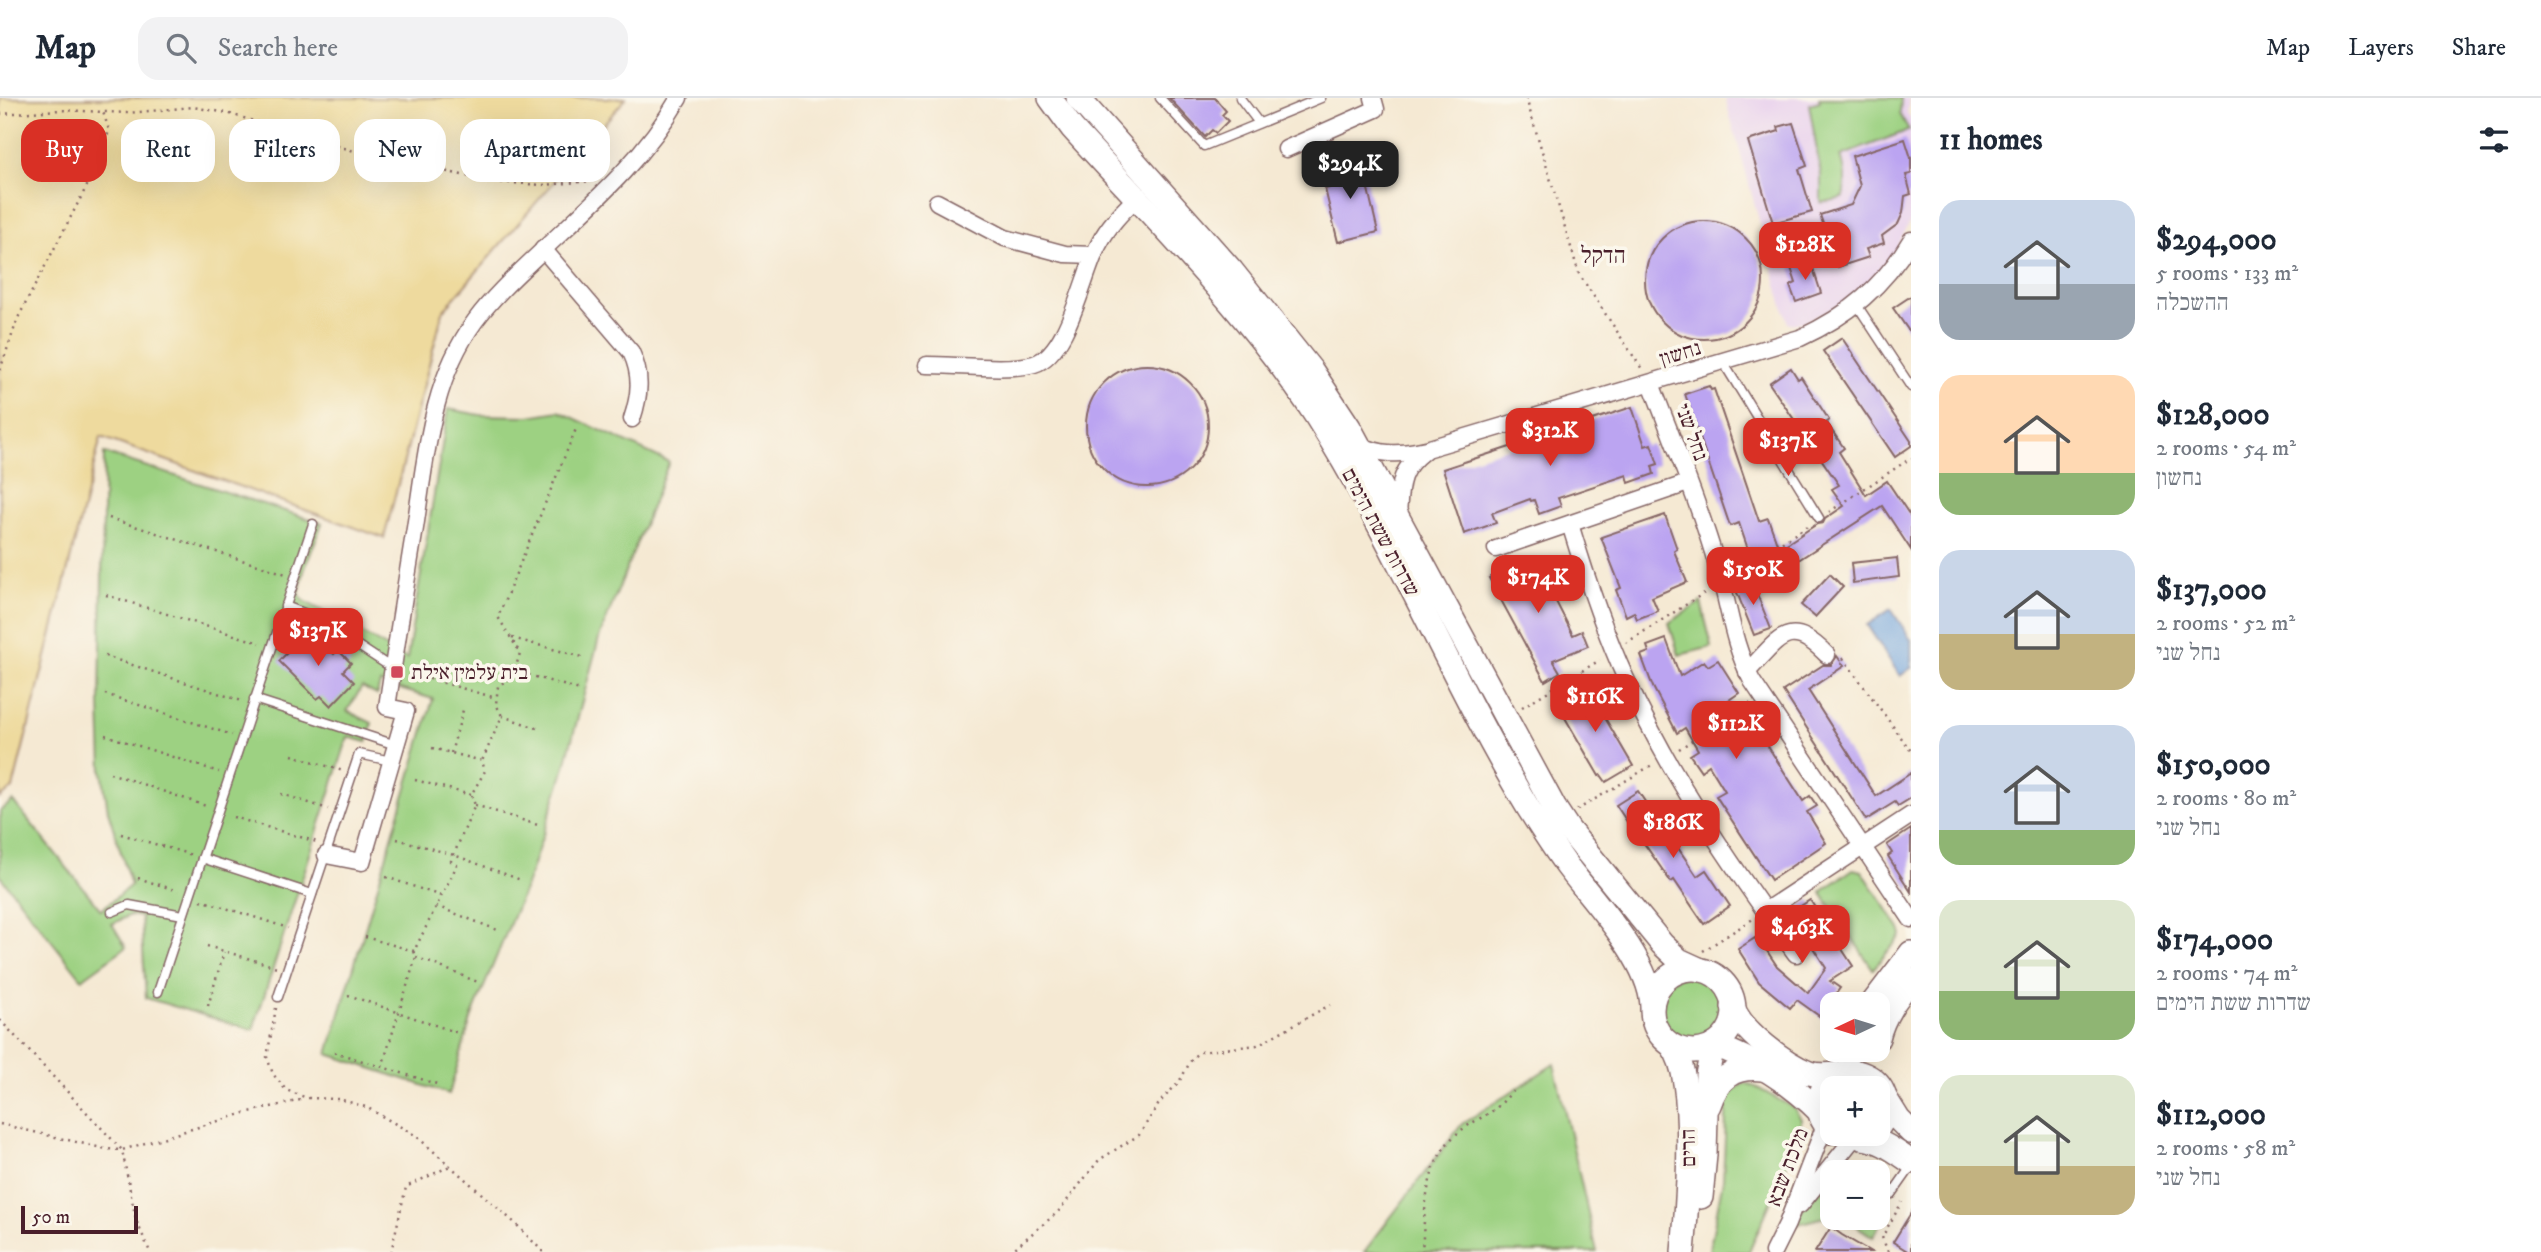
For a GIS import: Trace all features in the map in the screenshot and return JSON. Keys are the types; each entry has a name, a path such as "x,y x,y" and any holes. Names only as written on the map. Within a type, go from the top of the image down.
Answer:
{"main road":[{"name":"שדרות ששת הימים","path":"1050,98 1072,128 1245,321 1314,414 1363,496 1520,793 1566,865 1637,960 1648,981 1652,1005"},
{"name":"שדרות ששת הימים","path":"1078,98 1262,306 1312,371 1357,444 1558,813 1662,944 1693,966"},
{"path":"1881,992 1911,953"},
{"path":"1733,1007 1728,1031 1714,1045 1696,1051 1672,1046 1656,1029 1652,1005 1657,990 1668,978 1693,966 1713,975 1725,985 1740,1023 1748,1031 1800,1068 1818,1075 1864,1073 1867,1076"},
{"path":"1890,1008 1911,980"},
{"path":"1714,1045 1762,1069 1820,1109"},
{"name":"הרים","path":"1693,1252 1703,1185 1707,1075 1714,1045"},
{"name":"הרים","path":"1672,1046 1682,1067 1687,1113 1688,1175 1683,1252"},
{"path":"1837,1076 1846,1062"},
{"path":"1707,1111 1713,1092 1723,1078 1739,1069 1762,1069"},
{"path":"1890,1104 1899,1120 1911,1132"},
{"path":"1888,1146 1911,1165"}],"street":[{"path":"327,850 362,862 406,711 387,707 427,449 442,383 452,358 477,319 518,273 625,172 660,128 679,98"},
{"path":"1286,149 1376,109 1373,98"},
{"path":"927,365 1006,366 1036,363 1058,346 1098,244 1114,220 1136,198"},
{"path":"937,202 1005,238 1065,254 1094,255"},
{"name":"נחשון","path":"1357,444 1382,453 1399,455 1426,449 1800,338 1857,305 1886,277 1911,240"},
{"path":"543,250 631,352 638,369 640,388 632,419"},
{"name":"נחל שני","path":"1651,383 1718,569 1735,644 1747,672 1911,919"},
{"path":"1398,518 1403,472 1426,449"},
{"path":"1496,549 1688,483"},
{"path":"1570,524 1605,631 1648,723 1697,810 1796,954"},
{"path":"1747,672 1783,636 1793,633 1811,639 1835,655"},
{"path":"1765,911 1911,814"},
{"name":"מלכת שבא","path":"1787,1224 1837,1146"},
{"name":"מלכת שבא","path":"1773,1252 1787,1224 1837,1146"}],"lane":[{"path":"1160,98 1204,146 1321,98"},
{"path":"1240,98 1259,123"},
{"path":"1857,305 1911,387"},
{"path":"1723,362 1819,518"},
{"path":"158,992 313,524"},
{"path":"285,606 314,617 393,668"},
{"path":"253,702 394,753"},
{"path":"278,998 359,754 394,753"},
{"path":"202,858 313,894"},
{"path":"112,912 129,905 183,915"},
{"path":"1890,1193 1892,1194 1911,1165"}],"path":[{"path":"1527,98 1579,274 1651,383"},
{"path":"0,114 60,110 128,113 193,107 227,113 361,153 460,175"},
{"path":"0,370 18,318 102,157 109,130 103,112"},
{"path":"494,182 543,185 583,182"},
{"path":"540,729 502,716 496,704 498,686 513,677 520,653 498,617 576,429"},
{"path":"109,518 295,577"},
{"path":"106,595 272,646"},
{"path":"511,637 586,657"},
{"path":"1835,655 1911,751"},
{"path":"105,656 253,702"},
{"path":"393,668 496,698"},
{"path":"515,671 580,691"},
{"path":"105,694 242,738"},
{"path":"451,753 463,710"},
{"path":"471,795 485,771 482,761 502,716"},
{"path":"106,735 229,776"},
{"path":"432,748 482,761"},
{"path":"292,754 353,774"},
{"path":"110,774 218,810"},
{"path":"415,780 471,795"},
{"path":"281,794 340,813"},
{"path":"382,1067 416,957 414,951 457,865 452,861 475,805 471,795"},
{"path":"475,805 541,826"},
{"path":"233,817 327,850"},
{"path":"121,834 202,858"},
{"path":"397,839 454,855 521,880"},
{"path":"386,877 441,896"},
{"path":"138,878 190,895"},
{"path":"201,900 300,932"},
{"path":"436,906 500,931"},
{"path":"1693,966 1765,911"},
{"path":"365,937 414,951"},
{"path":"207,946 287,971"},
{"path":"208,1006 225,951"},
{"path":"416,957 481,983"},
{"path":"348,996 458,1033"},
{"path":"278,998 267,1056 274,1074 286,1090 307,1098"},
{"path":"1010,1252 1058,1212 1099,1160 1139,1135 1160,1102 1179,1082 1193,1057 1200,1052 1257,1045 1330,1005"},
{"path":"0,1020 122,1150 135,1220 150,1252"},
{"path":"334,1052 440,1085"},
{"path":"1422,1252 1431,1175 1446,1146 1458,1133 1496,1108 1514,1090"},
{"path":"0,1124 106,1149 122,1150 245,1113 307,1098 339,1099 366,1107 415,1135 543,1252"},
{"path":"391,1252 407,1187 451,1166"},
{"path":"1888,1252 1882,1237 1905,1195"}],"shaded area":[{"path":"1725,98 1909,98 1907,113 1911,120 1911,220 1892,256 1867,284 1841,305 1803,322 1788,324"}],"green space":[{"path":"1819,98 1901,98 1900,114 1909,130 1841,156 1845,177 1843,198 1821,203 1821,175 1809,104 1820,101"},
{"path":"448,409 480,415 529,416 559,411 669,462 599,638 562,777 528,880 472,1016 449,1094 328,1054 433,699 380,683 377,695 362,687 347,711 372,723 367,742 348,737 253,1030 146,998 141,917 130,915 112,924 126,947 82,979 0,876 0,811 13,801 101,910 131,885 108,811 102,771 100,702 104,453 322,523 304,571 299,594 303,600 407,659"},
{"path":"1701,602 1712,647 1679,655 1669,623"},
{"path":"1853,869 1862,871 1902,935 1873,969 1821,892"},
{"path":"1693,974 1707,977 1719,984 1726,996 1729,1010 1726,1024 1719,1036 1707,1043 1693,1046 1679,1043 1667,1036 1660,1024 1657,1010 1660,996 1667,984 1679,977"},
{"path":"1554,1064 1597,1252 1364,1252 1462,1124"},
{"path":"1745,1083 1794,1108 1801,1119 1800,1134 1749,1252 1709,1252 1723,1180 1727,1097"},
{"path":"1820,1190 1820,1218 1795,1225 1802,1209"},
{"path":"1863,1230 1877,1230 1873,1237"}],"sand":[{"path":"0,98 626,98 608,119 460,119 460,182 554,182 443,311 384,538 101,437 13,788 0,798"}],"water":[{"path":"1891,609 1911,640 1911,668 1900,676 1867,625"}],"building":[{"path":"1169,98 1215,98 1226,111 1222,115 1228,121 1216,133 1212,130 1205,137"},
{"path":"1793,123 1807,166 1799,169 1812,212 1773,223 1748,141 1779,131 1778,127"},
{"path":"1905,139 1911,158 1911,174 1906,175 1911,194 1905,196 1903,213 1898,224 1882,236 1884,243 1866,249 1869,257 1838,267 1820,215 1851,205 1860,186 1852,156"},
{"path":"1361,159 1378,232 1338,242 1325,189 1329,188 1324,168"},
{"path":"1704,221 1727,225 1746,238 1759,257 1763,280 1759,303 1746,322 1727,335 1704,339 1681,335 1662,322 1649,303 1645,280 1649,257 1662,238 1681,225"},
{"path":"1811,262 1821,293 1796,302 1790,286 1796,283 1791,268"},
{"path":"1911,296 1911,334 1893,308"},
{"path":"1842,338 1911,441 1911,446 1895,457 1823,351"},
{"path":"1147,365 1170,369 1190,383 1204,403 1208,426 1204,449 1190,469 1170,483 1147,487 1124,483 1104,469 1090,449 1086,426 1090,403 1104,383 1124,369"},
{"path":"1791,368 1798,379 1801,377 1829,420 1826,422 1844,448 1839,452 1866,495 1887,481 1911,517 1911,550 1882,506 1766,581 1752,561 1739,523 1730,526 1685,394 1709,386 1711,390 1714,389 1759,521 1768,518 1779,549 1817,524 1823,523 1844,506 1832,489 1839,485 1769,383"},
{"path":"1632,407 1645,446 1651,444 1658,464 1652,466 1654,474 1629,483 1627,475 1558,498 1561,506 1539,514 1534,500 1530,499 1492,513 1496,523 1464,534 1443,469"},
{"path":"1665,515 1677,549 1674,551 1687,582 1652,597 1658,611 1637,619 1634,612 1626,616 1616,590 1621,588 1601,537"},
{"path":"1551,558 1562,582 1549,588 1573,635 1582,631 1588,646 1553,660 1560,672 1545,681 1489,578 1504,570 1508,578"},
{"path":"1897,558 1899,577 1853,583 1851,563"},
{"path":"1830,574 1843,587 1815,617 1801,605"},
{"path":"1751,579 1771,629 1754,635 1734,585"},
{"path":"310,630 334,654 338,650 351,663 343,671 354,682 331,706 321,696 317,699 279,661"},
{"path":"1666,639 1680,676 1704,661 1708,666 1718,660 1739,693 1729,700 1745,720 1749,717 1803,801 1810,796 1817,806 1807,812 1826,843 1771,880 1716,796 1725,791 1709,765 1701,771 1690,755 1698,750 1685,728 1677,733 1653,687 1641,655 1649,652 1647,646"},
{"path":"1837,656 1844,666 1808,690 1876,796 1911,773 1911,798 1898,806 1895,802 1866,820 1783,691 1823,665 1831,665"},
{"path":"1584,682 1633,766 1606,782 1599,776 1557,704 1572,695 1570,691"},
{"path":"1638,791 1697,876 1706,870 1730,906 1704,924 1674,880 1671,882 1641,839 1639,840 1616,805"},
{"path":"1911,829 1911,892 1888,856 1892,853 1887,845"},
{"path":"1810,900 1853,966 1830,981 1840,988 1837,992 1820,992 1820,1017 1797,1000 1790,1008 1759,982 1738,949 1755,938 1758,943 1761,942 1777,966 1808,993 1826,968 1794,918 1797,917 1793,911"},
{"path":"1911,1213 1911,1252 1909,1252 1893,1242"},
{"path":"1829,1230 1835,1230 1871,1252 1815,1252"}],"place":[{"name":"בית עלמין אילת","path":"397,672"}],"district":[{"name":"הדקל","path":"1603,255"}]}
